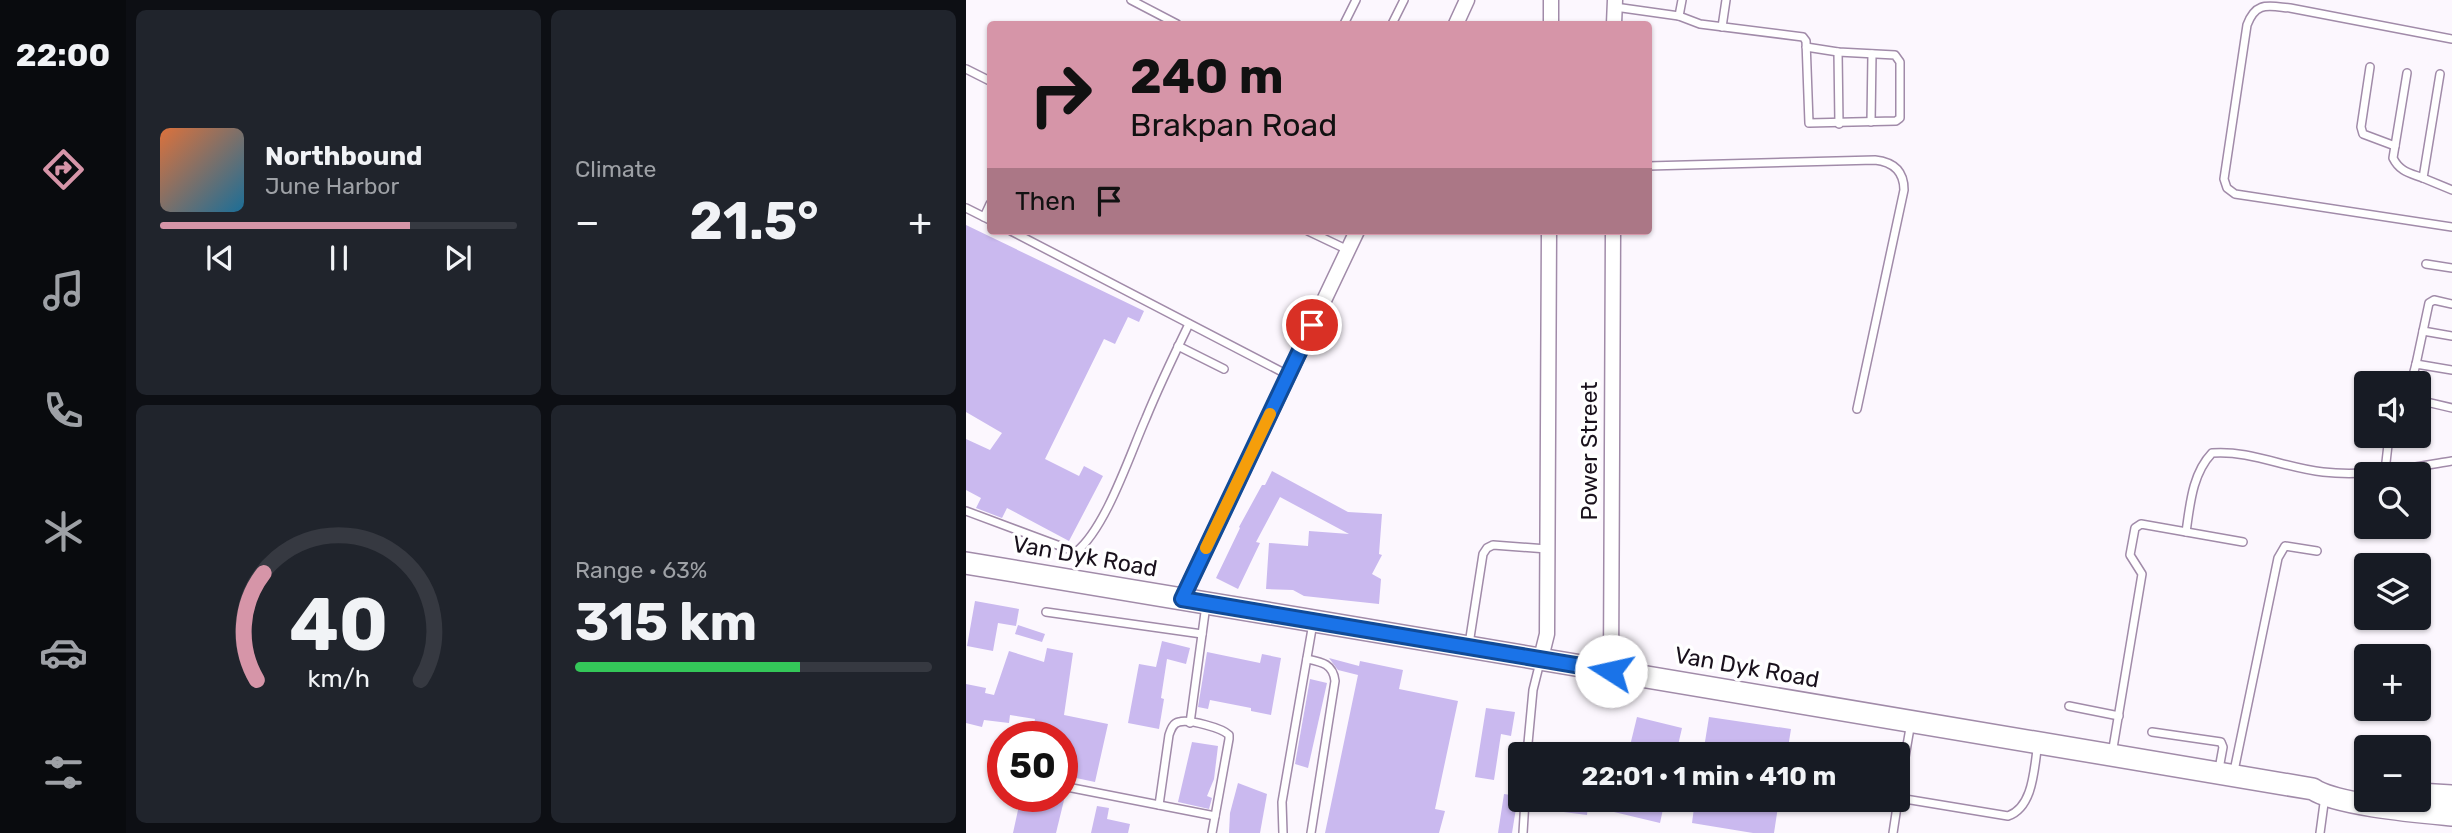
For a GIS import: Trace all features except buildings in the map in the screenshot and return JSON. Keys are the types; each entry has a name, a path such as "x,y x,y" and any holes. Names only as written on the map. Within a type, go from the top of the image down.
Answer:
{"main road":[{"name":"Van Dyk Road","path":"966,563 1541,658 2319,792 2441,800"},
{"name":"Van Dyk Road","path":"2319,792 2323,786 2354,788"},
{"path":"2441,800 2452,828"}],"street":[{"path":"1457,21 1467,0"},
{"path":"1551,0 1551,21"},
{"path":"1614,21 1615,3"},
{"path":"1182,599 1355,235"},
{"name":"Power Street","path":"1541,658 1548,634 1549,235"},
{"name":"Power Street","path":"1611,671 1613,235"}],"lane":[{"path":"1132,0 1171,21"},
{"path":"1346,21 1356,0"},
{"path":"1394,21 1404,0"},
{"path":"1679,16 1682,0"},
{"path":"1722,27 1726,0"},
{"path":"1615,3 1679,16 1700,24 1803,37 1806,47 1808,122 1839,124 1896,121 1901,113 1900,62 1895,55 1838,52 1806,47"},
{"path":"2452,39 2263,5 2252,13 2247,25 2224,179 2227,188 2235,194 2423,225 2452,227"},
{"path":"1838,52 1839,124"},
{"path":"1871,122 1872,54"},
{"path":"2370,67 2361,127 2364,134 2395,146"},
{"path":"966,69 987,80"},
{"path":"2407,73 2393,158 2403,171 2452,190"},
{"path":"2424,178 2440,74"},
{"path":"1652,166 1875,160 1892,164 1898,170 1904,190 1857,410"},
{"path":"966,208 987,219"},
{"path":"1019,235 1289,375"},
{"path":"1316,235 1348,250"},
{"path":"2426,264 2452,268"},
{"path":"2414,371 2429,303 2434,300 2452,304"},
{"path":"966,511 1076,552 1091,537 1112,497 1189,324"},
{"path":"2423,331 2452,336"},
{"path":"1178,346 1224,369"},
{"path":"2416,364 2452,370"},
{"path":"2431,403 2452,408"},
{"path":"2186,532 2195,484 2204,461 2211,453 2245,455 2322,472 2354,471"},
{"path":"2431,464 2452,461"},
{"path":"2112,755 2142,574 2130,555 2135,528 2141,524 2243,542"},
{"path":"1469,647 1483,554 1487,548 1493,545 1548,549"},
{"path":"2226,774 2278,558 2286,546 2317,551"},
{"path":"1190,723 1206,604"},
{"path":"1046,612 1202,634"},
{"path":"1283,833 1282,802 1313,622"},
{"path":"1529,742 1533,690 1541,658"},
{"path":"1307,659 1327,664 1335,681 1311,833"},
{"path":"2068,706 2119,716"},
{"path":"1907,742 1911,721"},
{"path":"1159,805 1171,729 1179,722 1223,730 1229,735 1212,833"},
{"path":"2152,732 2221,741 2226,774"},
{"path":"1910,801 2013,815 2026,800 2039,743"},
{"path":"1078,789 1215,816"},
{"path":"2319,792 2320,833"},
{"path":"1522,833 1524,812"},
{"path":"1893,833 1896,812"}],"slow traffic":[{"path":"1206,548 1270,414"}],"route":[{"path":"1312,325 1182,599 1611,671"}]}
